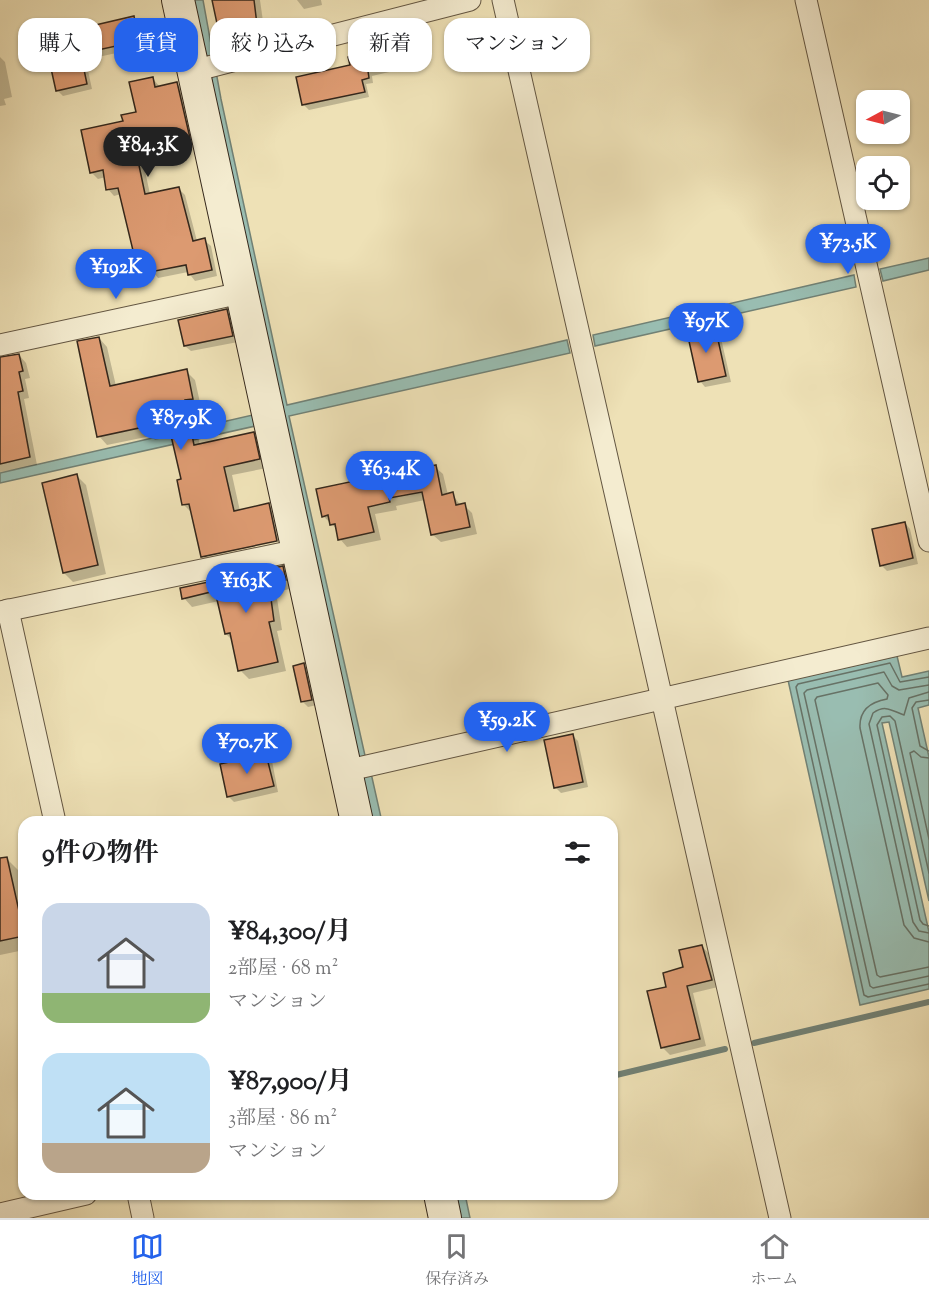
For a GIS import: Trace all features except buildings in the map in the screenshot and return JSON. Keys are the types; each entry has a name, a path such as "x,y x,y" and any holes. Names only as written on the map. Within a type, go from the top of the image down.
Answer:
{"street":[{"path":"178,0 205,68 241,293 356,816"},
{"path":"205,68 470,0"},
{"path":"502,0 780,1218"},
{"path":"806,0 929,541"},
{"path":"0,345 241,293"},
{"path":"54,816 4,611 298,550"},
{"path":"345,771 929,638"},
{"path":"0,1214 60,1200"},
{"path":"139,1200 143,1218"},
{"path":"441,1200 445,1218"}],"water":[{"path":"191,0 203,0 210,38 210,72 216,72 287,405 567,340 570,353 289,416 366,760 357,762 198,32 198,18 195,18"},
{"path":"929,258 929,270 883,281 880,269"},
{"path":"854,275 856,287 595,346 593,335"},
{"path":"257,414 260,425 0,483 0,473"},
{"path":"897,656 902,677 929,671 929,705 918,708 929,757 929,901 889,722 882,723 929,932 929,989 860,1005 788,680"},
{"path":"371,773 381,816 369,816 360,776"},
{"path":"454,1200 466,1200 470,1218 458,1218"}],"waterway":[{"path":"754,1043 929,1002"},
{"path":"618,1075 725,1049"}]}
